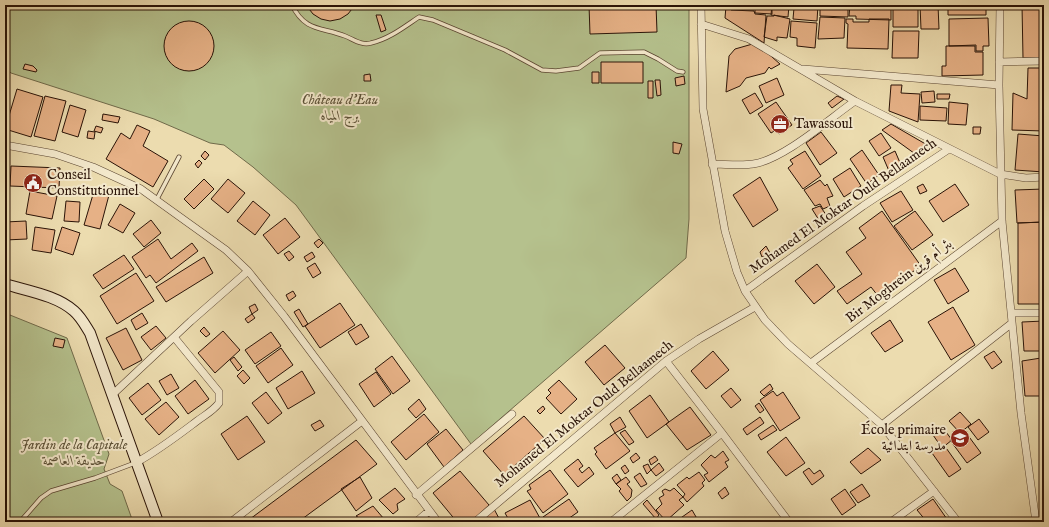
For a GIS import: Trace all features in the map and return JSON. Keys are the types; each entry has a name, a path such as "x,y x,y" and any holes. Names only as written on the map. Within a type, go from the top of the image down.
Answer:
{"street":[{"path":"701,5 703,109 725,231 737,272 746,291 755,307 788,344 882,425 958,522"},
{"path":"1000,5 998,85 1002,221 1021,413 1036,522"},
{"path":"701,24 749,39 855,100 949,149"},
{"path":"999,62 1044,61"},
{"path":"800,69 998,85"},
{"path":"712,164 753,164 773,158 855,100"},
{"path":"5,145 55,154 93,167 141,189 157,199 226,250 248,271 284,316 416,495 438,522"},
{"name":"Mohamed El Moktar Ould Bellaamech","path":"746,291 863,206 949,149 1000,174 1026,178 1044,177"},
{"name":"Bir Moghrein بئر أم قرين","path":"811,363 1002,221"},
{"path":"112,395 248,271"},
{"path":"5,284 57,300 75,311 90,333 158,522"},
{"name":"Mohamed El Moktar Ould Bellaamech","path":"475,522 666,361 699,339 755,307"},
{"path":"1012,313 1044,313"},
{"path":"882,425 1012,323"},
{"path":"137,462 161,449 214,409 219,403 219,392 174,337"},
{"path":"666,361 722,432 789,522"},
{"path":"416,495 512,414"},
{"path":"232,522 362,422"},
{"path":"611,522 722,432"},
{"path":"891,522 934,491"},
{"path":"416,522 429,511"}],"lane":[{"path":"292,5 302,19 318,30 337,33 354,41 369,44 386,38 419,17 432,20 505,50 542,70 556,71 579,68 600,53 644,52 658,58 677,71 683,72"},
{"path":"157,199 179,158"},
{"path":"20,522 32,508 51,491 95,478 137,462"}],"green space":[{"name":"Château d'Eau برج المياه","path":"5,5 689,5 689,219 686,258 471,444 296,205 253,167 224,145 210,143 154,119 11,73 5,68"},
{"name":"Jardin de la Capitale حديقة العاصمة","path":"5,313 67,338 109,454 104,469 110,484 122,491 133,522 5,522"}],"building":[{"path":"306,5 355,5 348,14 340,19 330,21 321,19 313,14"},
{"path":"589,5 656,5 657,32 590,34"},
{"path":"719,5 731,5 731,10 754,11 755,14 766,15 764,43 725,18 726,6"},
{"path":"733,5 754,5 754,10 732,9"},
{"path":"755,5 772,5 772,14 755,13"},
{"path":"772,5 789,5 788,17 771,15"},
{"path":"789,5 818,5 817,21 793,19 794,8"},
{"path":"820,5 848,5 848,17 820,16"},
{"path":"850,5 891,5 891,20 856,19 856,16 849,16"},
{"path":"920,5 938,5 939,29 921,29"},
{"path":"948,5 986,5 986,15 948,15"},
{"path":"1022,5 1044,5 1044,58 1023,58"},
{"path":"893,7 918,7 918,27 893,27"},
{"path":"376,15 381,15 386,30 381,32"},
{"path":"774,15 790,19 787,38 777,37 777,41 764,37 767,16"},
{"path":"820,17 845,18 844,38 818,39"},
{"path":"988,18 989,46 983,46 983,51 976,51 976,45 949,46 949,19"},
{"path":"846,19 853,19 853,22 869,22 869,19 889,19 888,49 847,48 848,24 846,23"},
{"path":"184,21 194,21 207,28 214,41 214,51 207,64 194,71 184,71 175,67 168,60 164,51 164,41 168,32 175,25"},
{"path":"791,21 817,23 815,48 797,46 797,38 790,37"},
{"path":"893,31 919,31 918,58 892,58"},
{"path":"756,43 780,64 771,69 769,67 765,73 746,78 740,86 726,92 729,56 735,49"},
{"path":"946,46 975,46 975,52 983,52 983,75 942,76 942,66 946,66"},
{"path":"601,62 643,62 643,83 601,83"},
{"path":"25,64 33,66 37,70 36,72 23,69"},
{"path":"1028,68 1044,68 1044,131 1012,130 1013,93 1027,99"},
{"path":"592,72 599,72 599,83 592,83"},
{"path":"370,74 371,81 364,81 364,75"},
{"path":"684,76 685,84 676,86 675,78"},
{"path":"777,78 784,95 766,103 759,86"},
{"path":"655,80 660,80 661,95 657,96"},
{"path":"648,81 653,81 653,98 648,98"},
{"path":"891,85 902,85 901,93 920,94 918,122 889,111"},
{"path":"17,89 43,97 31,137 5,129"},
{"path":"934,91 935,102 922,103 921,92"},
{"path":"755,93 763,106 750,114 742,100"},
{"path":"937,94 950,94 949,99 937,99"},
{"path":"45,96 66,101 55,141 34,136"},
{"path":"837,96 844,99 832,108 828,103"},
{"path":"776,102 792,125 779,134 776,130 771,133 758,114"},
{"path":"949,102 968,104 966,125 948,124"},
{"path":"70,105 86,110 78,137 62,132"},
{"path":"920,106 947,108 946,121 920,120"},
{"path":"103,114 120,117 118,123 102,120"},
{"path":"891,124 929,146 918,156 882,130"},
{"path":"137,125 150,131 143,146 168,161 153,187 106,159 121,133 130,139"},
{"path":"96,126 103,128 101,133 94,131"},
{"path":"973,127 981,127 980,134 973,134"},
{"path":"88,131 95,132 94,139 87,138"},
{"path":"821,132 837,153 820,165 806,143"},
{"path":"881,133 891,148 879,156 869,141"},
{"path":"1018,134 1044,136 1044,172 1015,170"},
{"path":"673,142 682,144 679,154 673,153"},
{"path":"862,150 879,175 867,184 850,159"},
{"path":"205,151 209,155 205,160 201,156"},
{"path":"805,151 821,176 803,189 788,168 793,164 790,160"},
{"path":"895,151 901,165 889,171 883,157"},
{"path":"199,160 202,163 198,168 195,164"},
{"path":"11,166 60,168 59,188 10,186"},
{"path":"850,168 861,186 844,197 833,179"},
{"path":"760,177 778,210 753,227 733,195"},
{"path":"204,179 214,189 194,209 184,199"},
{"path":"228,179 245,193 228,213 211,199"},
{"path":"820,180 825,186 827,184 833,196 827,198 830,206 823,209 820,204 815,206 804,190"},
{"path":"923,184 927,191 920,194 917,187"},
{"path":"955,184 969,205 943,222 929,201"},
{"path":"1044,189 1044,222 1017,223 1015,190"},
{"path":"30,191 57,196 52,219 26,214"},
{"path":"94,191 109,195 100,229 84,225"},
{"path":"901,191 913,210 892,222 880,203"},
{"path":"66,201 80,202 79,222 64,221"},
{"path":"253,201 270,215 255,235 237,221"},
{"path":"120,204 135,213 123,233 108,225"},
{"path":"820,206 829,219 822,225 812,209"},
{"path":"882,211 921,266 878,296 871,287 847,304 837,291 862,274 846,252 866,238 859,228"},
{"path":"915,211 933,235 912,250 894,226"},
{"path":"285,218 300,237 278,254 263,235"},
{"path":"151,220 161,233 144,247 133,234"},
{"path":"26,221 27,239 5,240 5,222"},
{"path":"1044,222 1044,304 1018,304 1018,223"},
{"path":"35,227 55,230 51,253 32,250"},
{"path":"62,227 80,233 73,255 55,249"},
{"path":"158,239 171,259 192,243 198,251 156,283 150,275 146,278 132,257"},
{"path":"319,239 323,243 318,248 314,243"},
{"path":"766,246 770,253 762,257 760,252"},
{"path":"289,251 294,257 289,261 284,254"},
{"path":"312,252 315,257 307,262 304,257"},
{"path":"124,255 134,269 103,289 93,275"},
{"path":"204,257 213,273 166,302 156,287"},
{"path":"315,263 321,273 313,278 307,268"},
{"path":"817,264 835,287 814,304 795,281"},
{"path":"955,268 969,291 948,304 934,280"},
{"path":"136,273 154,301 117,324 100,296"},
{"path":"293,291 296,296 289,301 286,295"},
{"path":"340,303 355,325 320,348 305,326"},
{"path":"255,304 258,310 252,314 249,307"},
{"path":"953,307 975,345 951,360 928,322"},
{"path":"299,309 308,324 303,327 294,312"},
{"path":"142,313 148,323 136,330 131,320"},
{"path":"252,314 255,318 248,323 245,319"},
{"path":"890,320 903,341 885,352 871,333"},
{"path":"1044,321 1044,351 1024,351 1022,322"},
{"path":"361,324 369,337 356,345 348,332"},
{"path":"156,326 166,338 151,350 141,337"},
{"path":"204,327 210,334 206,337 200,331"},
{"path":"126,328 142,360 123,370 106,338"},
{"path":"223,331 240,350 215,373 198,353"},
{"path":"271,332 281,346 255,364 245,350"},
{"path":"55,338 65,340 63,348 53,346"},
{"path":"605,345 625,368 604,385 585,362"},
{"path":"281,348 293,365 268,383 256,366"},
{"path":"713,351 729,370 706,389 691,371"},
{"path":"994,351 1002,362 992,369 984,357"},
{"path":"1041,351 1044,351 1044,396 1025,396 1022,361 1041,358"},
{"path":"392,356 410,381 393,394 375,369"},
{"path":"234,357 242,367 238,371 230,360"},
{"path":"243,370 250,378 244,384 237,376"},
{"path":"302,371 315,393 288,409 276,388"},
{"path":"376,372 391,394 374,407 359,384"},
{"path":"171,374 179,388 167,395 159,381"},
{"path":"195,380 209,399 188,414 175,396"},
{"path":"559,380 577,399 561,414 546,398 551,393 548,390"},
{"path":"148,383 161,400 142,415 129,398"},
{"path":"770,384 773,389 764,396 760,392"},
{"path":"731,388 741,400 731,408 721,396"},
{"path":"773,391 777,396 783,392 800,418 780,431 760,400"},
{"path":"266,392 282,413 268,424 252,403"},
{"path":"650,395 669,422 647,438 629,411"},
{"path":"419,399 426,409 416,418 408,409"},
{"path":"166,402 179,417 159,435 145,419"},
{"path":"759,403 764,410 760,413 755,406"},
{"path":"543,406 545,409 540,414 537,411"},
{"path":"690,407 711,435 687,450 666,424"},
{"path":"960,412 971,424 960,433 949,421"},
{"path":"424,414 439,432 406,460 391,442"},
{"path":"247,416 265,442 238,460 221,434"},
{"path":"524,416 545,439 504,475 483,451"},
{"path":"620,417 626,427 615,433 610,424"},
{"path":"760,417 764,423 747,435 743,429"},
{"path":"979,419 989,432 978,440 968,427"},
{"path":"320,420 324,426 315,431 311,425"},
{"path":"773,425 777,430 761,440 758,435"},
{"path":"943,428 952,440 942,448 933,435"},
{"path":"446,429 463,450 444,467 427,444"},
{"path":"625,430 634,442 629,445 620,433"},
{"path":"964,430 981,453 967,463 950,440"},
{"path":"615,433 630,451 606,469 595,454 597,452 594,448"},
{"path":"786,437 805,463 786,476 767,452"},
{"path":"356,440 377,464 298,522 246,522"},
{"path":"944,445 961,469 949,477 932,453"},
{"path":"868,448 881,460 861,474 850,462"},
{"path":"723,451 729,460 725,462 728,467 709,482 704,475 708,473 701,465 711,455 715,458"},
{"path":"636,453 640,458 633,463 630,458"},
{"path":"655,456 658,460 651,465 649,460"},
{"path":"578,459 583,466 579,469 582,473 589,467 594,474 578,487 564,470"},
{"path":"659,463 664,470 656,476 651,470"},
{"path":"648,464 651,470 647,474 643,466"},
{"path":"625,465 629,471 625,474 621,468"},
{"path":"809,468 814,474 820,470 824,476 812,485 803,472"},
{"path":"550,470 568,494 543,513 527,491 531,489 529,485"},
{"path":"460,471 489,505 471,522 457,522 433,493"},
{"path":"699,472 705,480 702,483 704,486 687,502 683,497 685,494 677,485 687,477 689,479"},
{"path":"640,473 647,484 641,487 634,477"},
{"path":"617,474 621,480 616,484 612,478"},
{"path":"360,477 372,498 356,511 341,489"},
{"path":"626,477 630,482 627,484 632,490 631,497 627,501 619,491 621,489 616,484"},
{"path":"862,484 870,496 858,503 850,492"},
{"path":"725,487 729,494 722,499 718,493"},
{"path":"395,488 405,499 397,504 398,510 393,514 379,500"},
{"path":"674,488 683,497 679,500 684,505 666,521 656,510 662,504 659,498 664,495 662,491 665,489 670,491"},
{"path":"845,489 856,505 842,515 831,499"},
{"path":"569,499 578,512 565,522 546,522 543,517"},
{"path":"933,499 949,522 927,522 917,510"},
{"path":"530,500 541,520 538,522 510,522 505,513"},
{"path":"647,500 659,515 656,519 643,504"},
{"path":"373,506 384,519 380,522 366,522 356,516"},
{"path":"494,509 501,522 480,522"},
{"path":"692,510 699,522 675,522"}],"place":[{"name":"Tawassoul","path":"780,124"},
{"name":"Conseil Constitutionnel","path":"33,183"},
{"name":"École primaire مدرسة ابتدائية","path":"960,438"}]}
